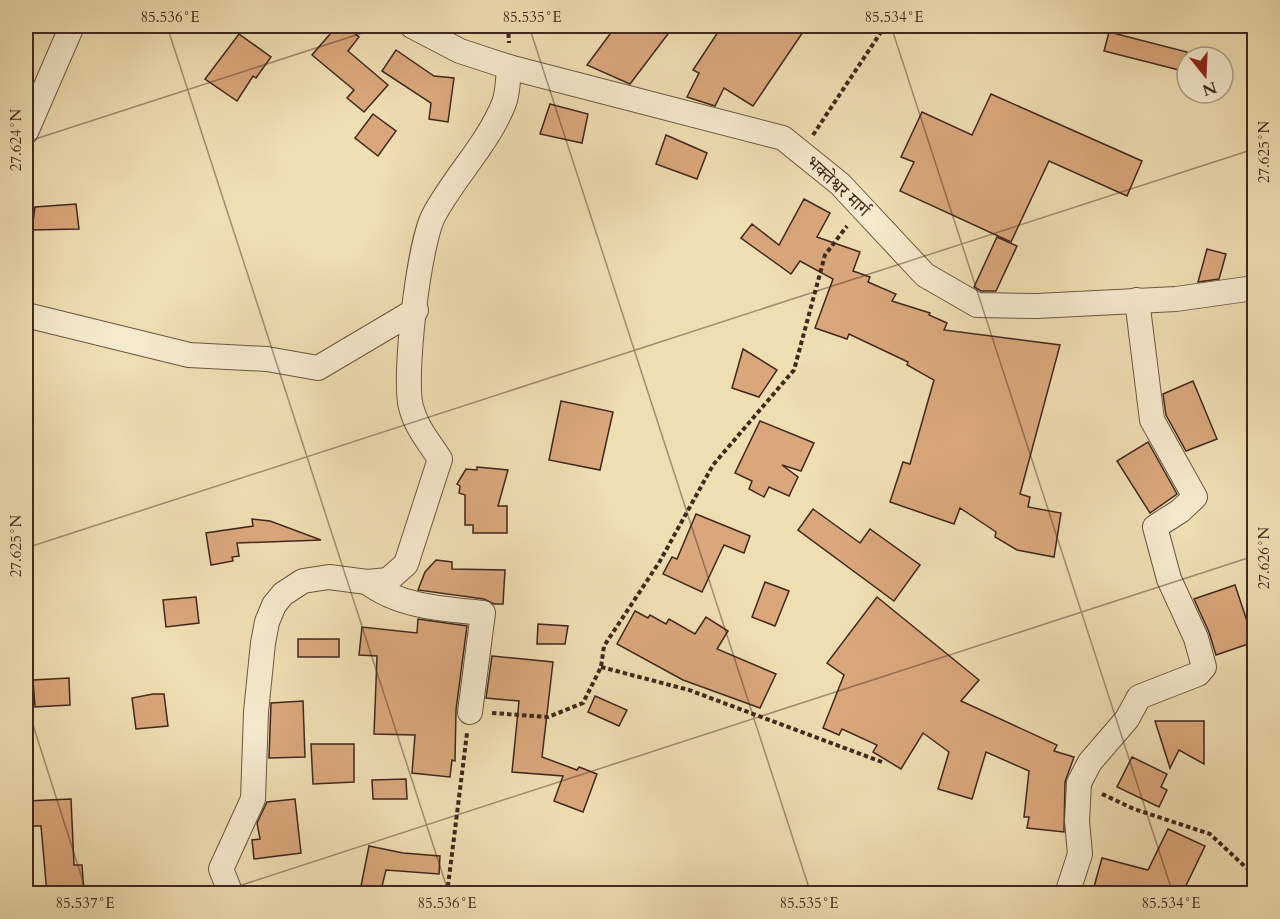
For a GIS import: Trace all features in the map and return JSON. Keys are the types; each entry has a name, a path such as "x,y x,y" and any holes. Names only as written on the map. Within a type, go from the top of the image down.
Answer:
{"street":[{"path":"26,132 72,26"},
{"name":"भक्तेश्वर मार्ग","path":"411,26 460,51 509,68 783,138 860,205 925,275 977,305 1036,306 1176,299 1254,288"},
{"path":"231,894 221,868 253,799 256,712 263,643 267,622 274,605 283,594 303,581 329,577 367,582 388,580 406,564 440,459 418,428 410,405 408,359 423,241 432,218 504,102 509,68"},
{"path":"1067,894 1080,854 1077,821 1079,783 1090,762 1127,719 1138,697 1198,674 1204,667 1196,638 1169,579 1155,527 1180,512 1195,497 1152,420 1144,374 1137,300"},
{"path":"26,315 189,355 267,359 318,368 416,310"},
{"path":"367,582 381,594 429,607 483,614 470,711"}],"path":[{"path":"801,152 885,26"},
{"path":"447,894 455,814 470,711 548,717 583,703 601,667 604,646 660,561 713,465 794,370 825,255 860,205"},
{"path":"601,667 688,690 882,762"},
{"path":"1079,783 1134,809 1210,834 1254,875"}],"building":[{"path":"337,26 345,26 359,37 348,51 388,85 364,112 347,98 354,90 312,55"},
{"path":"616,26 674,26 630,84 587,65"},
{"path":"722,26 793,26 803,32 753,106 724,88 715,106 687,97 699,73 693,70"},
{"path":"1109,32 1175,49 1175,69 1104,51"},
{"path":"239,34 271,57 256,78 253,76 237,101 205,79"},
{"path":"396,50 434,76 454,78 448,122 429,119 431,103 382,71"},
{"path":"991,94 1142,161 1127,196 1049,161 1011,242 900,191 914,162 901,157 922,112 972,135"},
{"path":"550,104 588,114 582,143 540,134"},
{"path":"373,114 396,131 378,156 355,138"},
{"path":"666,135 707,153 697,179 656,164"},
{"path":"804,199 830,213 817,237 860,252 853,271 870,277 868,282 896,294 892,301 930,313 929,315 947,323 944,330 1060,345 1020,494 1030,497 1028,507 1061,513 1054,557 1017,550 995,537 996,532 960,508 954,524 890,502 903,462 910,464 934,380 907,365 908,362 849,334 847,339 815,328 833,279 800,261 791,274 741,238 752,224 779,245"},
{"path":"76,204 79,229 32,230 35,207"},
{"path":"997,237 1017,246 996,291 981,291 974,287"},
{"path":"1207,249 1226,254 1219,279 1198,282"},
{"path":"743,349 777,370 759,397 732,388"},
{"path":"1193,381 1217,439 1186,451 1166,415 1163,394"},
{"path":"561,401 613,412 600,470 549,460"},
{"path":"760,421 814,443 801,471 782,465 798,477 789,496 769,487 764,497 749,489 752,481 735,473"},
{"path":"1148,442 1177,494 1150,513 1117,461"},
{"path":"477,467 508,470 498,506 507,506 507,533 473,533 473,525 465,525 465,495 459,493 460,486 457,484 466,469 477,470"},
{"path":"813,509 860,543 870,529 920,565 894,601 798,530"},
{"path":"696,514 750,536 744,553 724,545 702,592 663,574 672,557 677,559"},
{"path":"252,519 270,521 321,540 237,543 239,556 232,557 233,561 211,565 206,533 253,526"},
{"path":"436,560 452,562 452,569 505,570 503,604 494,604 484,599 418,590 425,572"},
{"path":"765,582 789,591 775,626 752,617"},
{"path":"1235,585 1254,642 1216,655 1209,632 1194,599"},
{"path":"196,597 199,623 166,627 163,600"},
{"path":"877,597 979,680 961,701 1057,745 1054,751 1074,757 1065,782 1064,832 1027,828 1029,817 1024,817 1029,771 986,752 972,799 938,789 949,752 923,733 901,769 873,752 877,745 842,729 839,735 823,728 844,675 827,663"},
{"path":"635,611 648,618 650,615 666,624 669,619 695,634 706,617 728,631 717,649 776,674 760,708 683,680 617,644"},
{"path":"418,619 467,626 456,710 455,761 452,760 450,777 412,773 415,735 374,734 377,656 359,655 362,627 417,633"},
{"path":"538,624 568,626 565,644 537,644"},
{"path":"298,639 339,639 339,657 298,657"},
{"path":"492,656 553,662 542,757 577,770 579,767 597,774 583,812 554,801 563,776 512,772 519,701 486,698"},
{"path":"69,678 70,705 35,707 33,680"},
{"path":"164,694 168,726 136,729 132,698"},
{"path":"595,696 627,710 619,726 588,712"},
{"path":"303,701 305,757 269,758 271,703"},
{"path":"1155,721 1204,721 1204,764 1179,750 1170,768"},
{"path":"311,744 354,744 354,782 313,784"},
{"path":"1132,757 1167,774 1161,787 1167,790 1159,807 1117,787"},
{"path":"406,779 407,799 373,799 372,780"},
{"path":"71,799 74,865 82,865 84,894 47,894 41,826 26,826 26,801"},
{"path":"295,799 301,853 254,859 252,840 260,839 257,823 267,802"},
{"path":"1168,829 1205,846 1182,894 1092,894 1102,858 1148,870"},
{"path":"369,846 403,853 440,856 439,874 386,870 381,890 361,886"}]}
